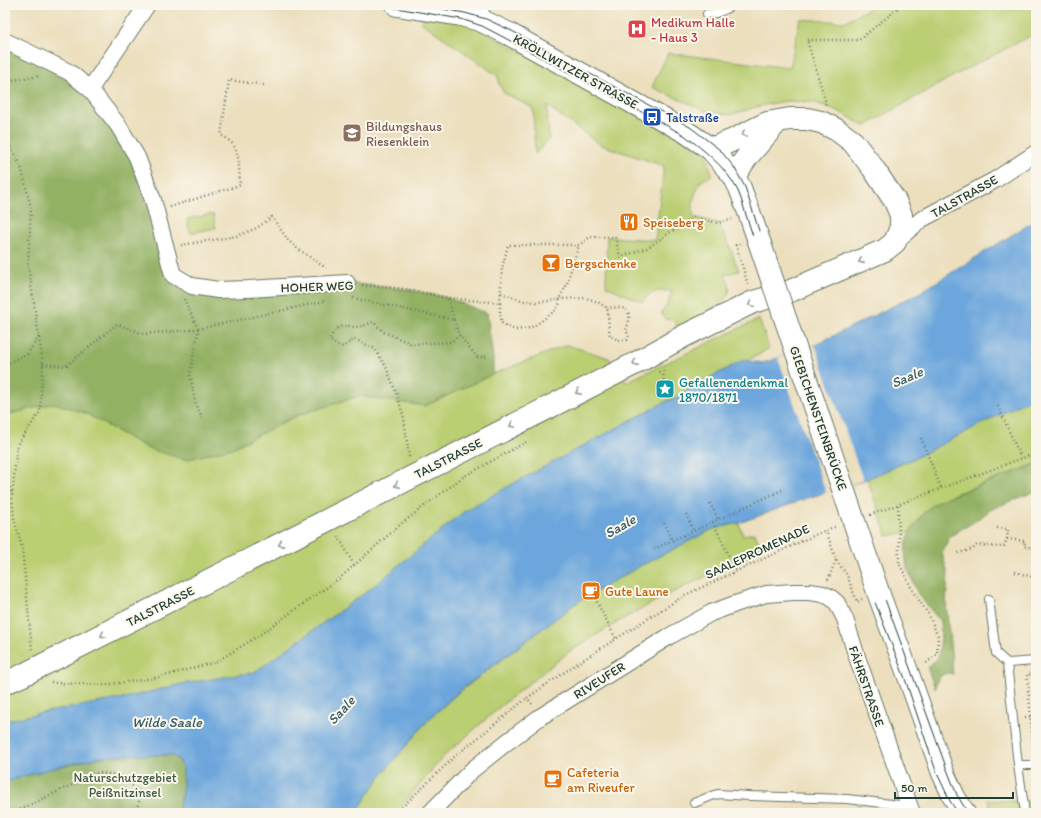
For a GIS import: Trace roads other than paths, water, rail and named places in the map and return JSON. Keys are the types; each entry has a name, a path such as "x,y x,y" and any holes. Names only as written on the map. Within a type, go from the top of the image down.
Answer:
{"street":[{"path":"5,41 69,72 90,89 147,5"},
{"name":"KRÖLLWITZER STRASSE","path":"397,5 461,15 480,12 509,34 686,132 711,149 734,176 740,188 759,241"},
{"name":"HOHER WEG","path":"90,89 118,125 137,157 153,200 173,275 192,286 218,290 348,290"},
{"path":"711,149 731,141 767,122 790,119 807,119 821,122 837,130 853,142 873,168 894,201 901,215 901,227 895,242"},
{"path":"734,176 747,156 778,121"},
{"name":"TALSTRASSE","path":"14,679 753,302 788,292 885,250 922,219 995,180 1036,153"},
{"name":"GIEBICHENSTEINBRÜCKE","path":"759,241 878,592 943,773 954,797 964,813"},
{"name":"RIVEUFER","path":"430,813 472,770 540,717 668,637 711,613 766,594 810,592 823,594"},
{"name":"FÄHRSTRASSE","path":"823,594 830,597 837,603 845,619 911,810"}],"lane":[{"path":"707,14 715,14 732,5"},
{"path":"989,599 996,653 1008,663 1036,661"},
{"path":"1008,663 1018,765 1025,813"},
{"path":"1018,765 1036,765"},
{"path":"694,803 719,794 847,799 911,810"}],"water":[{"path":"1036,220 1036,396 917,457 867,479 808,498 739,523 713,529 640,566 579,601 458,692 428,720 380,777 356,813 178,813 183,786 183,769 179,760 171,755 128,755 102,757 20,777 5,783 5,721 125,698 182,684 255,672 369,590 466,510 665,402 677,398 685,391 743,360 763,363 815,345 919,293"}],"tram line":[{"path":"378,5 461,19 482,26 684,135 707,153 733,182 741,198 871,592 904,676 936,771 950,801 958,813"},
{"path":"420,5 465,13 486,19 512,31 690,127 720,150 734,167 745,187 771,268 882,591 946,767 957,795 968,813"}],"place":[{"name":"Medikum Halle - Haus 3","path":"637,29"},
{"name":"Talstraße","path":"652,117"},
{"name":"Bildungshaus Riesenklein","path":"352,133"},
{"name":"Speiseberg","path":"629,222"},
{"name":"Bergschenke","path":"551,263"},
{"name":"Gefallenendenkmal 1870/1871","path":"665,389"},
{"name":"Gute Laune","path":"591,591"},
{"name":"Cafeteria am Riveufer","path":"553,779"}],"water label":[{"name":"Saale","path":"907,377"},
{"name":"Saale","path":"620,526"},
{"name":"Saale","path":"341,710"},
{"name":"Wilde Saale","path":"167,722"}],"park label":[{"name":"Naturschutzgebiet Peißnitzinsel","path":"125,784"}]}
